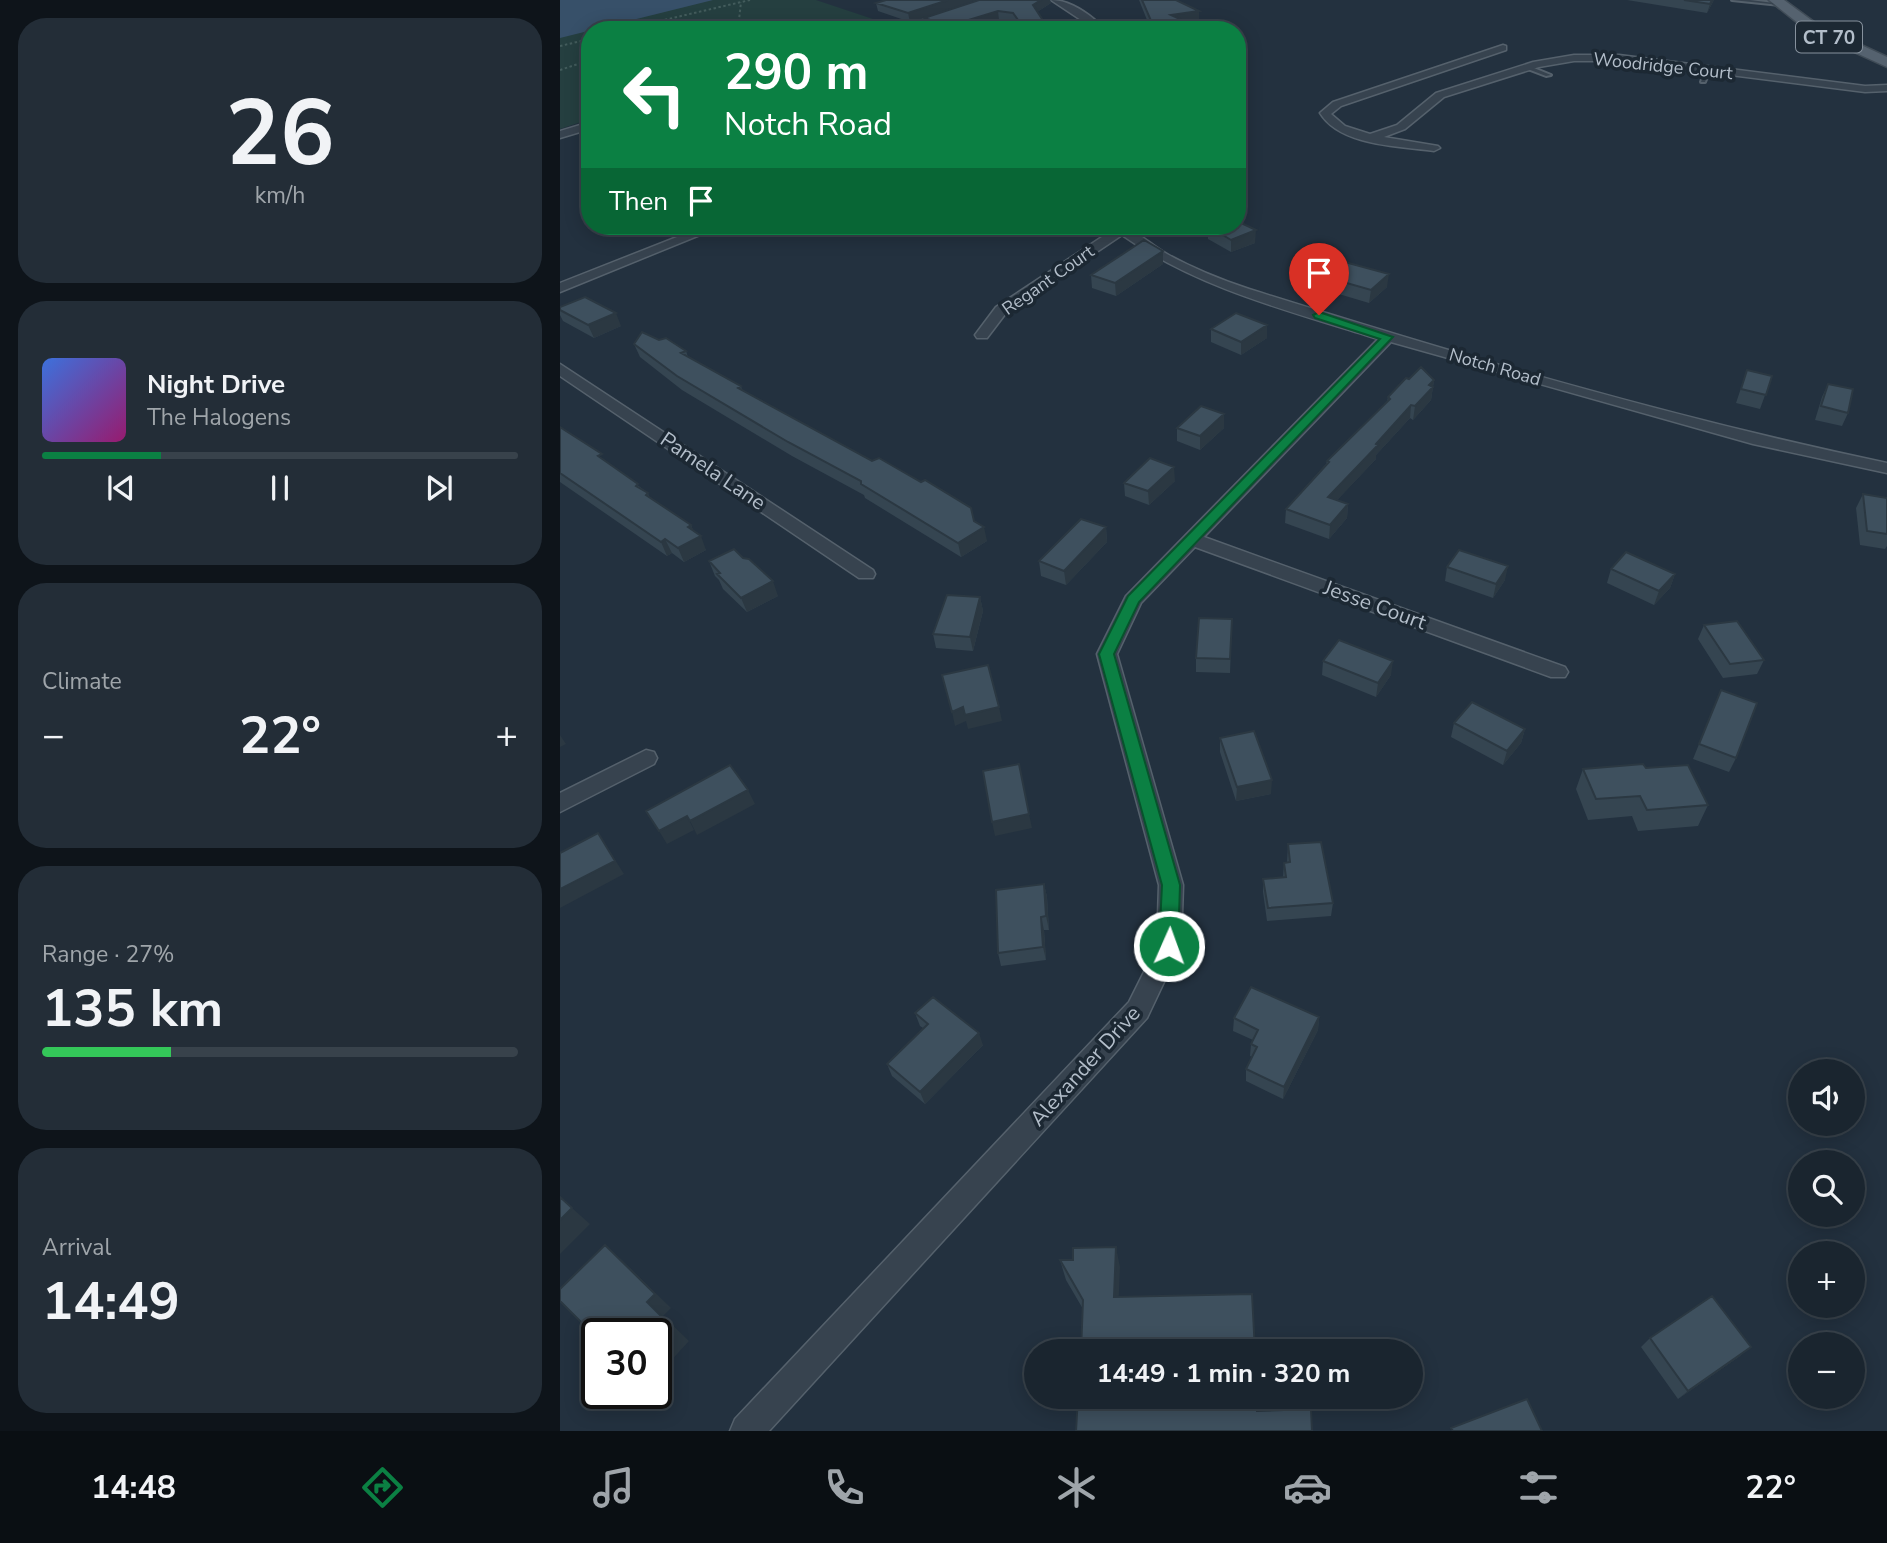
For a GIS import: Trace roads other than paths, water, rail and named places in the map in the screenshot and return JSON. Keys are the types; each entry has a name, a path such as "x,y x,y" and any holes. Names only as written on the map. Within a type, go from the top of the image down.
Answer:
{"main road":[{"name":"CT 70","path":"1779,2 1813,28 1887,64"}],"street":[{"path":"926,21 993,0"},
{"path":"1055,0 1091,21"},
{"path":"1434,148 1340,129 1327,120 1325,113 1337,104 1503,48"},
{"name":"Woodridge Court","path":"1372,137 1401,127 1440,95 1527,66 1552,61 1600,57 1865,89 1887,88"},
{"path":"560,135 581,128"},
{"path":"560,288 693,235"},
{"name":"Regant Court","path":"982,335 1001,310 1110,235"},
{"name":"Notch Road","path":"1130,235 1161,256 1227,286 1388,337 1759,441 1887,468"},
{"name":"Alexander Drive","path":"747,1431 1138,1010 1169,946 1171,885 1107,654 1133,600 1388,337"},
{"name":"Pamela Lane","path":"560,369 866,573"},
{"name":"Jesse Court","path":"1192,539 1558,671"},
{"path":"560,803 646,758"}],"lane":[{"path":"1734,0 1779,2"},
{"path":"1527,66 1548,75"},
{"path":"1703,81 1708,69"}],"water":[{"path":"560,0 713,0 628,21 581,21 581,33 560,38"}]}
